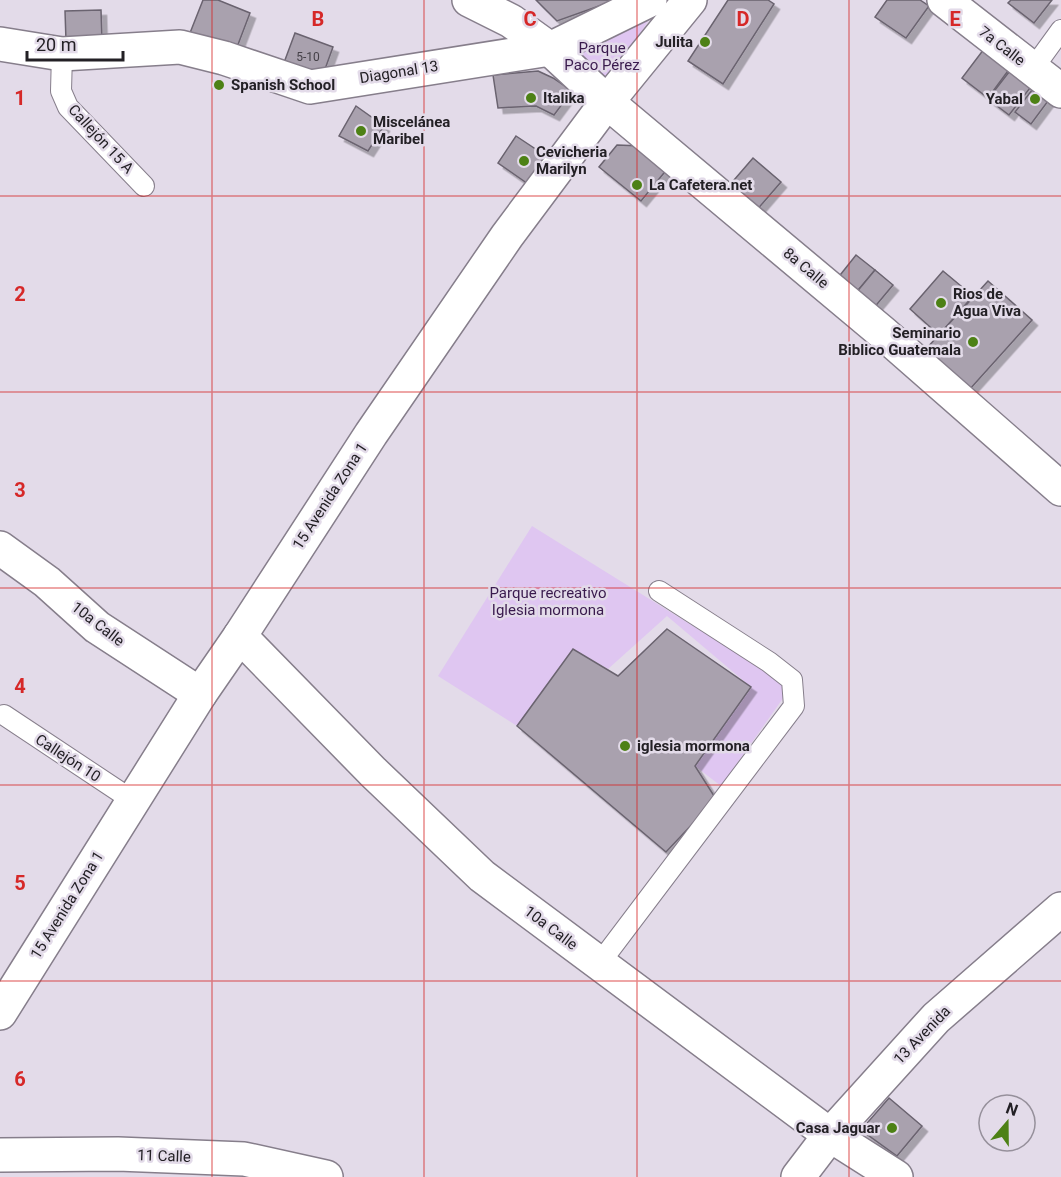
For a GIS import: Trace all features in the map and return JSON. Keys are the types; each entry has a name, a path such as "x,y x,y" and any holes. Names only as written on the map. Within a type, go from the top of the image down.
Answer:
{"street":[{"name":"8a Calle","path":"469,0 511,21 550,49 607,102 884,333 1061,489"},
{"name":"Diagonal 13","path":"0,44 62,54 180,47 224,58 310,87 550,49 650,0"},
{"name":"15 Avenida Zona 1","path":"0,1013 132,800 324,504 501,245 607,102 690,0"},
{"name":"7a Calle","path":"944,0 1061,91"},
{"name":"10a Calle","path":"0,548 47,582 97,627 200,694"},
{"name":"10a Calle","path":"240,636 373,772 482,876 830,1135 896,1177"},
{"name":"13 Avenida","path":"798,1177 830,1135 936,1018 1061,909"},
{"name":"11 Calle","path":"0,1155 118,1154 244,1159 326,1177"}],"lane":[{"path":"1032,69 1061,30"},
{"name":"Callejón 15 A","path":"62,54 61,91 68,107 144,186"},
{"path":"599,964 794,706 792,680 769,662 659,591"},
{"name":"Callejón 10","path":"4,715 132,800"}],"green space":[{"name":"Parque Paco Pérez","path":"656,9 606,86 566,50"},
{"name":"Parque recreativo Iglesia mormona","path":"532,526 791,687 721,786 695,766 751,687 667,616 608,669 573,649 517,726 438,676"}],"building":[{"path":"203,0 218,0 250,13 234,55 188,38"},
{"path":"536,0 616,0 557,21"},
{"path":"728,0 768,0 774,4 723,84 688,61"},
{"path":"887,0 920,0 929,6 906,38 875,17"},
{"path":"1011,0 1052,0 1034,23 1008,3"},
{"path":"101,10 102,41 66,41 65,11"},
{"path":"295,33 333,47 320,83 282,68"},
{"path":"990,41 1016,60 988,98 962,78"},
{"path":"1016,63 1037,79 1009,115 988,99"},
{"name":"Italika","path":"538,71 572,91 554,115 536,106 498,108 493,75"},
{"path":"1039,81 1054,93 1031,124 1015,112"},
{"name":"Miscelánea Maribel","path":"356,106 384,126 368,151 339,136"},
{"name":"Cevicheria Marilyn","path":"516,136 549,158 531,186 498,163"},
{"name":"La Cafetera.net","path":"617,145 642,146 668,168 641,201 599,167"},
{"path":"753,158 781,182 756,211 728,187"},
{"path":"856,255 875,270 855,294 837,279"},
{"path":"875,270 893,285 873,309 855,294"},
{"name":"Rios de Agua Viva","path":"943,271 973,296 939,335 910,309"},
{"name":"Seminario Biblico Guatemala","path":"988,281 1032,320 970,389 926,349"},
{"name":"iglesia mormona","path":"667,629 751,687 695,766 716,799 666,852 517,726 573,649 618,676"},
{"name":"Casa Jaguar","path":"889,1098 922,1126 897,1156 861,1130"}],"place":[{"name":"Julita","path":"705,42"},
{"name":"Spanish School","path":"219,85"},
{"name":"Italika","path":"531,98"},
{"name":"Yabal","path":"1035,99"},
{"name":"Miscelánea Maribel","path":"361,131"},
{"name":"Cevicheria Marilyn","path":"524,161"},
{"name":"La Cafetera.net","path":"637,185"},
{"name":"Rios de Agua Viva","path":"941,303"},
{"name":"Seminario Biblico Guatemala","path":"973,342"},
{"name":"iglesia mormona","path":"625,746"},
{"name":"Casa Jaguar","path":"892,1128"}]}
